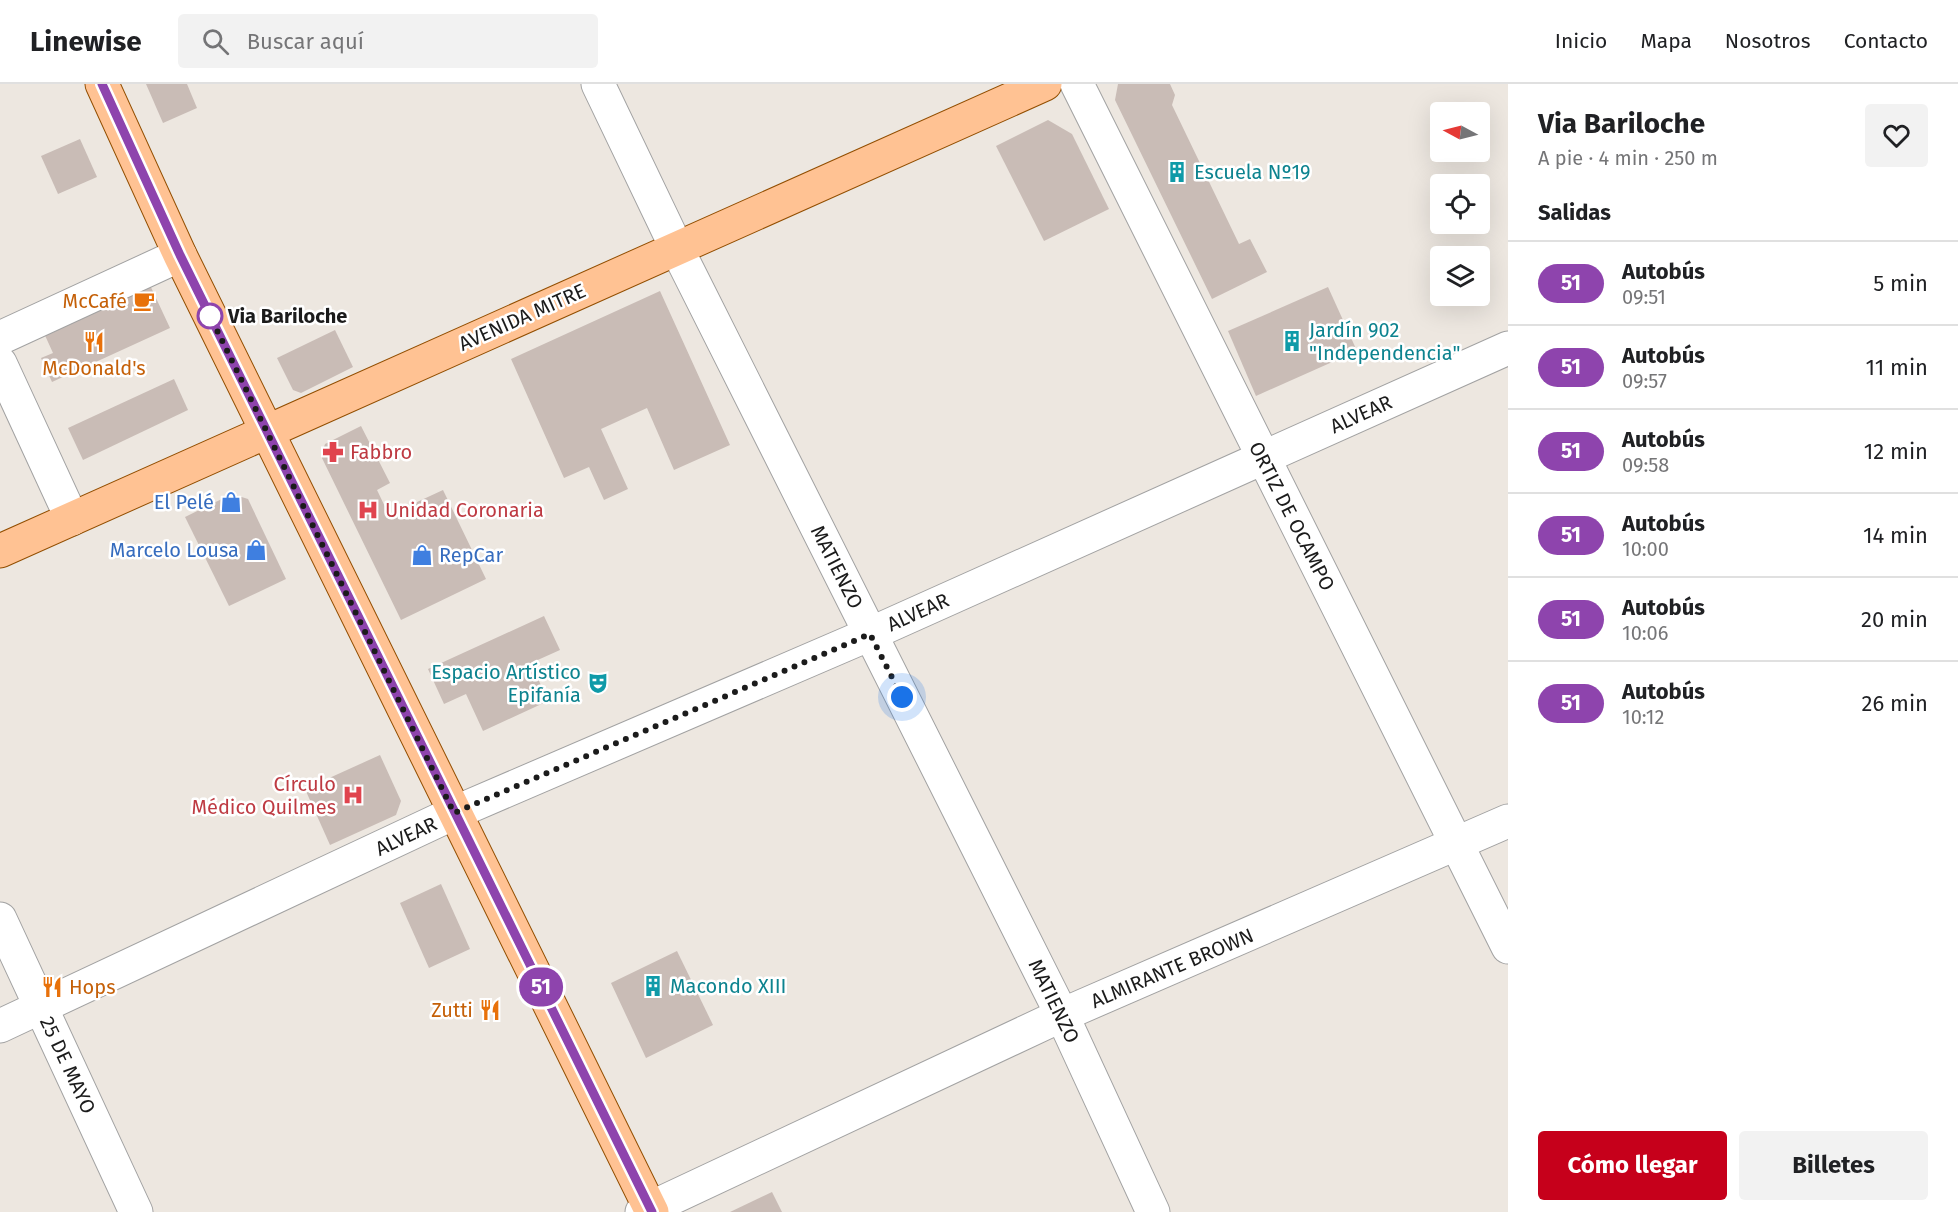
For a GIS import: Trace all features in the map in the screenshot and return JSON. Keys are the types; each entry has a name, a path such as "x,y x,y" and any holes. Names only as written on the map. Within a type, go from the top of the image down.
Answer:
{"main road":[{"path":"102,84 180,255 648,1211"},
{"name":"AVENIDA MITRE","path":"0,551 1045,84"}],"street":[{"name":"MATIENZO","path":"598,84 677,249 1062,1015 1153,1212"},
{"name":"ORTIZ DE OCAMPO","path":"1077,84 1508,947"},
{"path":"0,338 180,255"},
{"name":"ALVEAR","path":"0,1026 454,813 870,634 1508,348"},
{"path":"0,363 72,519"},
{"name":"ALMIRANTE BROWN","path":"648,1211 1062,1015 1508,821"},
{"name":"25 DE MAYO","path":"0,919 136,1212"}],"building":[{"path":"146,84 187,84 197,108 163,123"},
{"name":"Escuela Nº19","path":"1118,84 1170,84 1175,95 1172,105 1239,244 1250,239 1267,272 1212,299 1115,100"},
{"path":"1048,120 1072,134 1109,209 1044,241 996,146"},
{"path":"80,139 97,177 58,194 41,156"},
{"name":"McDonald's","path":"149,283 170,328 52,382 41,358 53,353 43,331"},
{"name":"Jardín 902 \"Independencia\"","path":"1328,287 1357,351 1256,396 1228,331"},
{"path":"660,291 730,445 674,470 647,408 601,429 628,489 604,500 589,467 564,478 511,359"},
{"path":"335,330 353,367 301,393 293,390 277,358"},
{"path":"174,379 188,410 83,460 68,428"},
{"name":"RepCar","path":"361,426 390,483 377,490 389,515 443,490 486,579 401,620 321,456 325,444"},
{"path":"232,494 248,499 286,579 229,606 185,517"},
{"path":"544,616 560,650 531,663 548,701 483,731 466,694 444,704 428,669"},
{"name":"Círculo Médico Quilmes","path":"380,755 401,801 396,815 330,845 305,789"},
{"path":"441,884 470,949 429,968 400,903"},
{"path":"677,951 713,1025 646,1058 611,983"},
{"path":"772,1192 782,1212 730,1212"}],"bus line":[{"name":"51","path":"102,84 180,255 652,1212"}],"place":[{"name":"Escuela Nº19","path":"1177,172"},
{"name":"McCafé","path":"144,301"},
{"name":"Via Bariloche","path":"210,316"},
{"name":"Jardín 902 \"Independencia\"","path":"1292,341"},
{"name":"McDonald's","path":"94,342"},
{"name":"Fabbro","path":"333,452"},
{"name":"El Pelé","path":"231,502"},
{"name":"Unidad Coronaria","path":"368,510"},
{"name":"Marcelo Lousa","path":"256,550"},
{"name":"RepCar","path":"422,555"},
{"name":"Espacio Artístico Epifanía","path":"598,683"},
{"name":"Círculo Médico Quilmes","path":"353,795"},
{"name":"Macondo XIII","path":"653,986"},
{"name":"Hops","path":"52,987"},
{"name":"Zutti","path":"490,1010"}],"route":[{"path":"210,316 209,314 454,813 870,634 902,697"}]}
